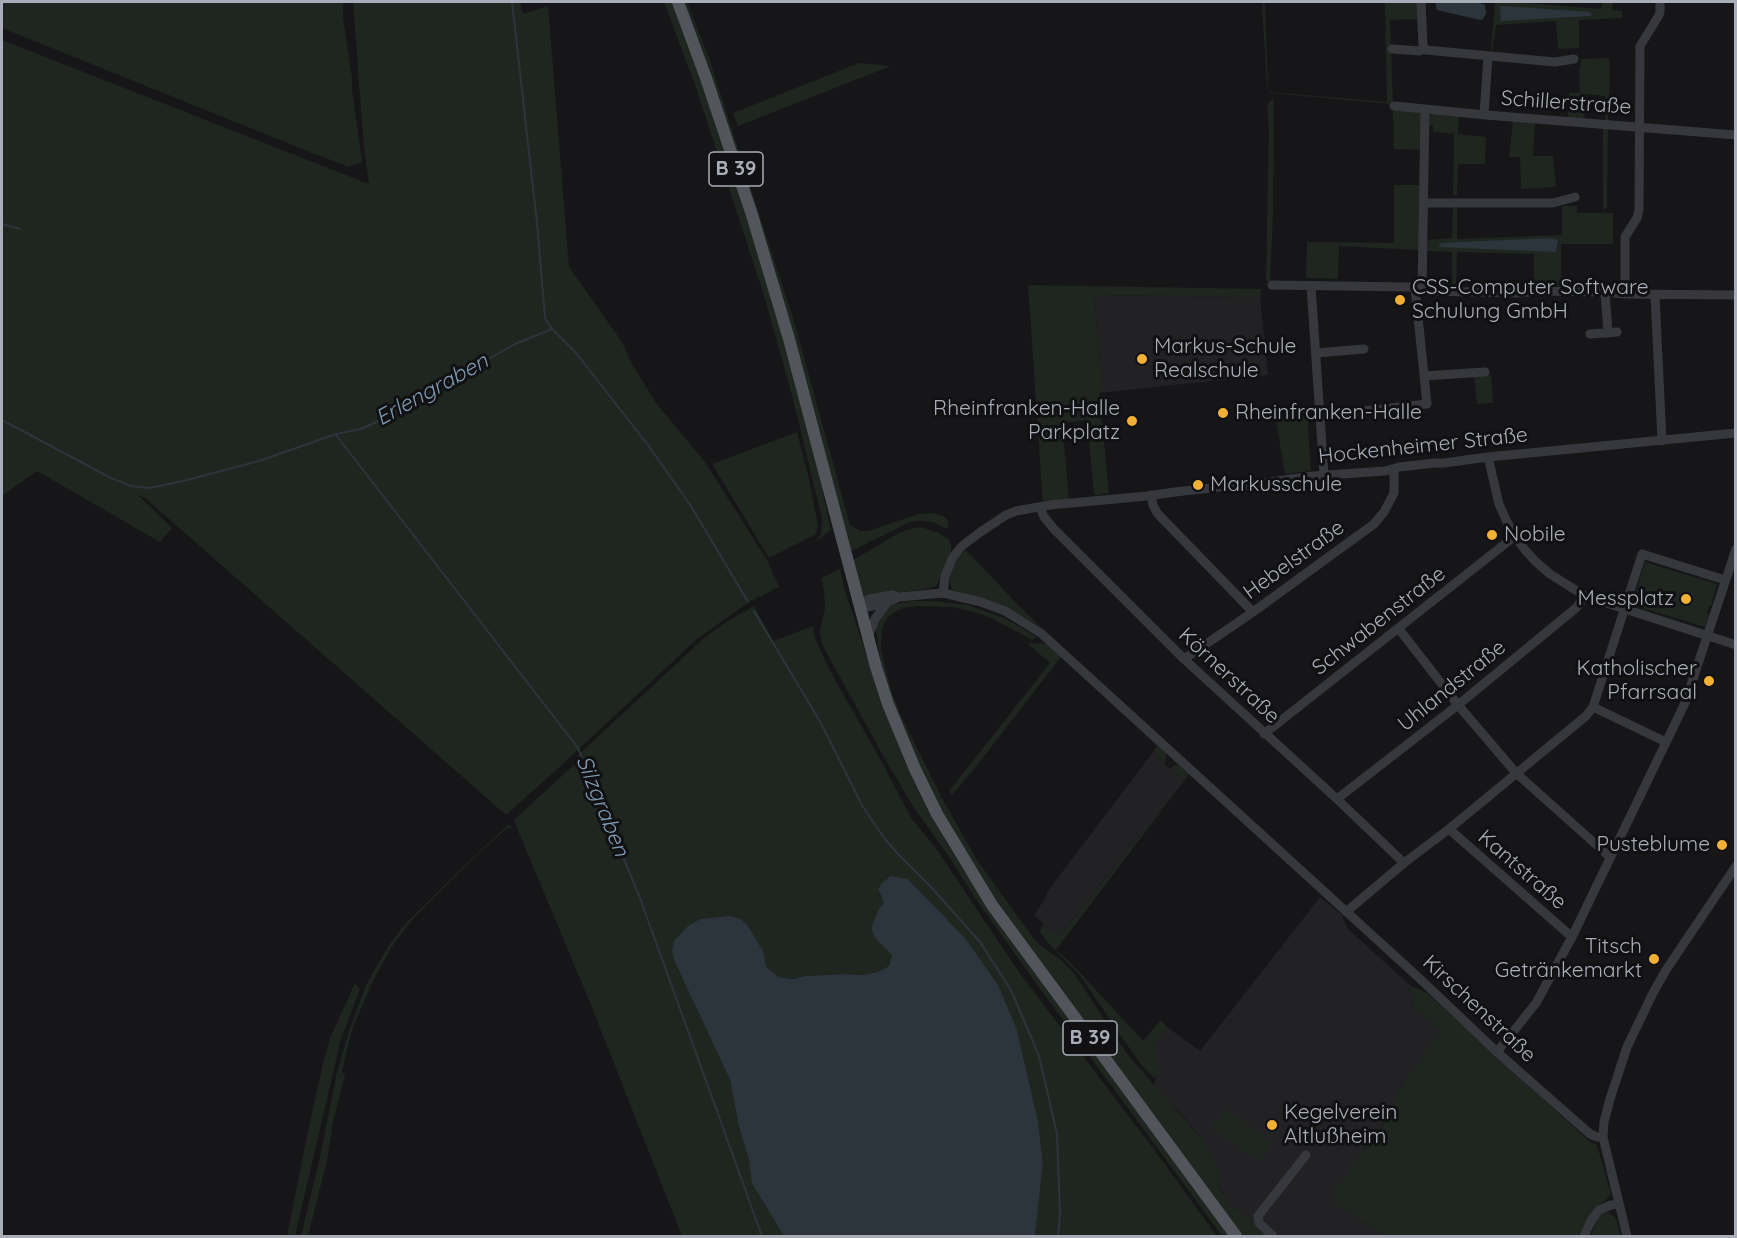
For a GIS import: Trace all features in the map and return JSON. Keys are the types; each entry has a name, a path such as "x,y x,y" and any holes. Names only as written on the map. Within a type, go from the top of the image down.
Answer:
{"main road":[{"name":"B 39","path":"678,2 752,215 806,400 876,667 892,714 919,777 936,814 992,905 1236,1236"}],"street":[{"path":"1421,2 1423,46 1426,50 1555,62 1574,59"},
{"path":"1625,294 1625,237 1638,216 1640,46 1660,12 1660,2"},
{"path":"1392,49 1420,51 1425,48"},
{"path":"1484,115 1488,56"},
{"name":"Schillerstraße","path":"1394,106 1736,135"},
{"path":"1320,416 1427,404 1418,289 1424,203 1425,110"},
{"path":"1424,203 1553,203 1575,197"},
{"path":"1272,285 1510,293 1539,291 1736,295"},
{"path":"1311,286 1324,475"},
{"path":"1590,334 1613,332 1605,292"},
{"path":"1655,295 1662,441"},
{"path":"1316,353 1364,349"},
{"path":"1424,376 1485,372"},
{"name":"Hockenheimer Straße","path":"943,593 949,566 962,546 1006,515 1016,511 1324,475 1381,472 1488,458 1736,433"},
{"path":"1488,458 1499,504 1515,536 1535,561 1550,574 1585,596 1736,645"},
{"name":"Hebelstraße","path":"1184,659 1374,524 1384,512 1394,493 1394,469"},
{"path":"1151,495 1157,513 1253,612"},
{"name":"Körnerstraße","path":"1040,507 1044,517 1054,529 1184,659 1404,863"},
{"name":"Schwabenstraße","path":"1264,734 1515,536"},
{"path":"1497,1052 1536,1003 1572,937 1685,703 1736,549"},
{"path":"1346,912 1577,725 1593,707 1642,554 1725,580"},
{"name":"Kirschenstraße","path":"858,603 892,595 899,597 943,593 981,602 1005,611 1042,634 1059,647 1497,1052 1590,1134 1603,1137"},
{"name":"Uhlandstraße","path":"1337,799 1458,705 1576,608 1585,596"},
{"path":"858,603 867,607 886,603 899,597"},
{"path":"868,638 875,618 886,603"},
{"path":"1399,629 1458,705 1516,773 1610,857"},
{"path":"1593,707 1666,742"},
{"name":"Kantstraße","path":"1449,829 1572,937"},
{"path":"1627,1236 1603,1137 1610,1099 1639,1020 1666,970 1736,867"},
{"path":"1273,1236 1259,1223 1258,1216 1306,1155"},
{"path":"1584,1236 1599,1210 1619,1204"}],"shaded area":[{"path":"2,2 343,2 343,18 362,162 349,167 2,28"},
{"path":"353,2 520,2 523,14 548,6 569,267 622,342 632,364 656,403 705,462 767,560 779,587 749,602 697,639 506,815 145,498 137,494 172,528 160,542 37,471 2,496 2,40 369,184 364,148"},
{"path":"664,2 673,2 767,279 809,430 831,530 816,541 821,533 822,519 793,399 763,292 694,82"},
{"path":"681,2 687,2 709,58 794,321 850,525 861,531 868,531 919,514 932,513 947,519 948,528 933,522 910,522 851,551"},
{"path":"1262,2 1265,2 1268,89 1267,87"},
{"path":"1385,2 1417,2 1418,19 1390,20 1393,104 1270,93 1268,89 1270,92 1386,102"},
{"path":"1435,2 1478,2 1485,5 1486,13 1480,20 1437,10"},
{"path":"1495,2 1601,9 1602,2 1613,2 1612,10 1622,11 1622,18 1579,20 1579,48 1558,49 1556,21 1496,25 1492,52"},
{"path":"1500,7 1592,14 1591,16 1501,21"},
{"path":"1609,58 1608,122 1605,121 1605,96 1587,94 1584,120 1568,118 1569,93 1580,93 1581,59"},
{"path":"859,63 891,66 738,126 733,113"},
{"path":"1274,98 1270,282 1267,281 1266,276 1269,128 1267,108 1269,102"},
{"path":"1393,108 1422,115 1422,150 1394,149"},
{"path":"1432,114 1459,116 1458,134 1486,137 1485,164 1458,164 1457,195 1453,195 1454,134 1433,132 1433,126 1429,126 1429,117"},
{"path":"1513,121 1535,123 1533,156 1553,156 1556,187 1521,189 1520,157 1509,157"},
{"path":"1603,129 1608,129 1607,209 1603,209"},
{"path":"1394,185 1419,185 1419,250 1339,246 1338,279 1306,278 1307,242 1394,243"},
{"path":"1453,206 1457,206 1457,239 1562,235 1562,206 1577,206 1577,213 1613,213 1613,244 1561,244 1561,286 1534,286 1534,254 1457,252 1456,284 1452,284 1452,252 1427,251 1428,240 1452,238"},
{"path":"1549,238 1558,240 1556,252 1438,246 1442,243"},
{"path":"1028,285 1261,289 1260,297 1094,295 1102,385 1099,393 1109,493 1094,495 1087,420 1062,423 1069,500 1043,503"},
{"path":"1094,295 1260,297 1268,375 1099,393 1102,385"},
{"path":"1491,375 1493,403 1477,404 1474,376"},
{"path":"1307,412 1311,471 1285,474 1275,414"},
{"path":"797,432 818,526 816,534 769,558 712,464"},
{"path":"921,527 941,534 948,539 951,545 951,552 936,586 867,596 861,593 853,560 899,533"},
{"path":"966,550 1041,627 986,600 952,589 949,579 952,570 956,560"},
{"path":"1645,562 1717,584 1707,613 1709,614 1705,627 1632,605"},
{"path":"840,569 845,591 881,698 945,840 966,874 1230,1236 1222,1236 1038,986 914,808 885,759 824,648 820,636 825,608 821,578"},
{"path":"913,601 968,605 1004,618 1037,637 1033,640 989,617 970,611 952,607 916,606 904,608 887,618 882,628 881,651 900,714 944,802 977,860 1034,939 1074,973 1127,1054 1203,1140 1221,1174 1218,1184 1230,1206 1268,1236 1241,1236 1024,944 940,813 898,719 881,665 876,628 880,615 888,607"},
{"path":"754,606 773,641 813,626 815,638 828,667 911,818 935,847 1021,975 1217,1236 1035,1236 1043,1163 1038,1121 1017,1030 965,938 908,879 879,894 884,903 876,939 892,954 889,966 878,972 861,975 805,976 793,979 779,977 766,967 764,953 729,916 700,919 674,960 730,1080 739,1127 749,1160 784,1236 755,1236 752,1230 754,1236 682,1236 591,1005 514,821 578,761 576,757 703,639"},
{"path":"1027,643 1048,644 1166,753 1165,765 1153,752 1157,746 1061,657 952,795 949,791 1050,663"},
{"path":"1153,752 1184,781 1058,937 1034,915 1047,892"},
{"path":"1179,765 1189,774 1184,781 1170,769"},
{"path":"1184,781 1056,950 1071,963 1143,1041 1161,1020 1167,1027 1153,1047 1161,1070 1154,1078 1125,1042 1079,974 1047,942 1040,931 1043,924 1058,936"},
{"path":"508,825 513,827 506,829 478,854 410,922 391,948 373,981 353,1027 342,1072 345,1075 333,1122 327,1161 308,1236 301,1236 337,1072 366,985 389,945 406,923"},
{"path":"891,876 908,879 965,938 998,985 1017,1030 1038,1121 1043,1163 1035,1236 784,1236 752,1183 749,1160 739,1127 730,1080 674,960 672,951 674,941 688,926 700,919 729,916 741,919 748,926 764,953 766,967 779,977 793,979 805,976 861,975 878,972 889,966 892,955 876,939 872,926 884,903 878,889"},
{"path":"1320,897 1341,914 1348,929 1411,986 1409,989 1414,999 1410,1004 1441,1032 1393,1097 1396,1099 1390,1115 1335,1191 1338,1194 1332,1201 1385,1236 1268,1236 1230,1206 1218,1183 1221,1174 1203,1140 1154,1086 1156,1075 1153,1047 1167,1027 1200,1051"},
{"path":"355,983 360,989 341,1039 295,1236 287,1236 324,1059 330,1038"},
{"path":"1411,986 1426,992 1590,1142 1597,1145 1611,1194 1594,1208 1578,1236 1385,1236 1332,1201 1337,1194 1334,1191 1390,1116 1386,1112 1396,1100 1393,1097 1441,1032 1410,1004 1414,999 1409,989"},
{"path":"1225,1108 1273,1143 1259,1162 1211,1127"},
{"path":"1608,1212 1616,1218 1621,1236 1591,1235 1598,1216"}],"waterway":[{"name":"Erlengraben","path":"2,420 111,478 131,486 150,488 259,461 336,434 361,429 383,419 515,344 552,329 545,318 537,223 512,2"},
{"path":"2,224 20,229"},
{"path":"552,329 576,353 648,445 691,506 748,602"},
{"name":"Silzgraben","path":"336,435 578,748 640,898 762,1236"},
{"path":"754,611 822,725 871,819 897,853 980,942 1011,990 1039,1056 1057,1134 1060,1214 1058,1236"}],"place":[{"name":"CSS-Computer Software Schulung GmbH","path":"1400,300"},
{"name":"Markus-Schule Realschule","path":"1142,359"},
{"name":"Rheinfranken-Halle","path":"1223,413"},
{"name":"Rheinfranken-Halle Parkplatz","path":"1132,421"},
{"name":"Markusschule","path":"1198,485"},
{"name":"Nobile","path":"1492,535"},
{"name":"Messplatz","path":"1686,599"},
{"name":"Katholischer Pfarrsaal","path":"1709,681"},
{"name":"Pusteblume","path":"1722,845"},
{"name":"Titsch Getränkemarkt","path":"1654,959"},
{"name":"Kegelverein Altlußheim","path":"1272,1125"}]}
